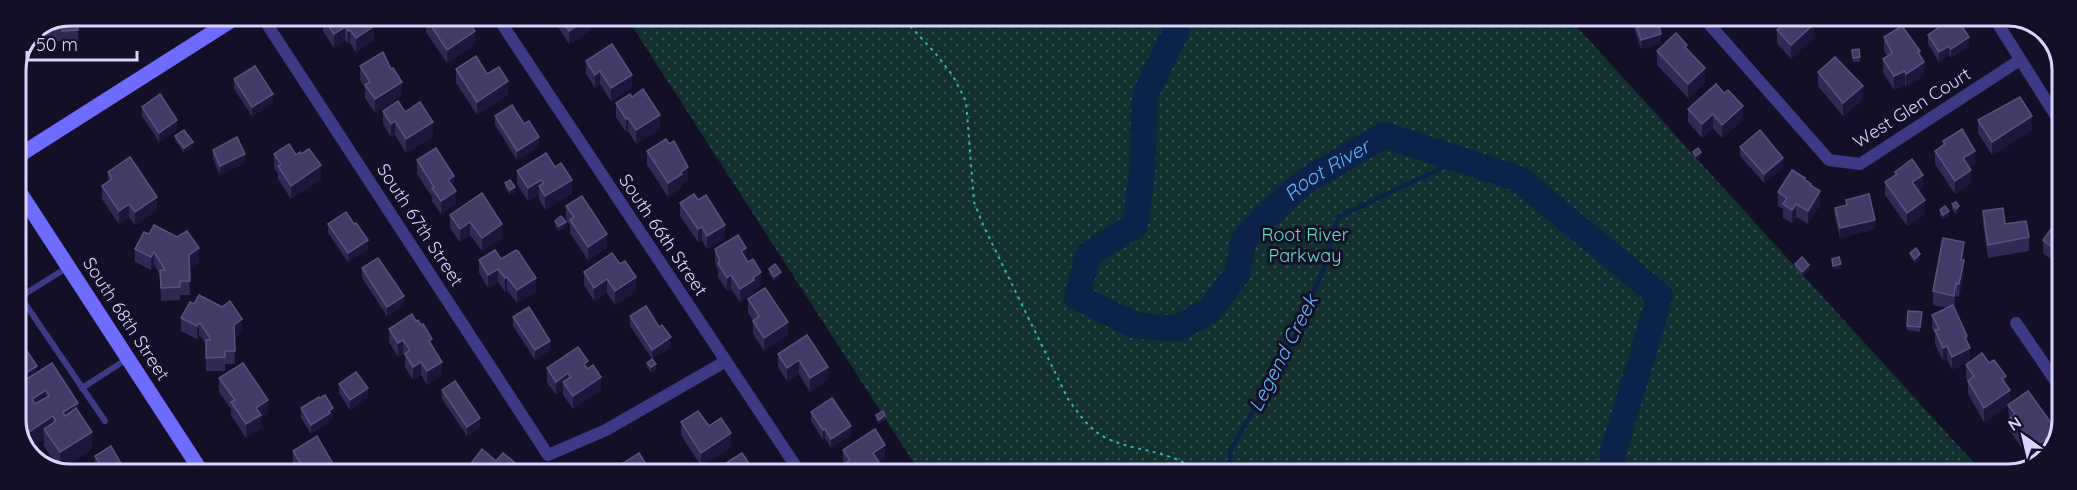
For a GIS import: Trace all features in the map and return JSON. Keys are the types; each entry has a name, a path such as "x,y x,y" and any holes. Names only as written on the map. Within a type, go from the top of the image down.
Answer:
{"street":[{"path":"25,151 223,26"},
{"name":"South 67th Street","path":"268,26 548,455 606,430 726,361"},
{"name":"South 66th Street","path":"503,26 794,464"},
{"name":"West Glen Court","path":"1711,26 1829,160 1860,164 2020,60"},
{"path":"1999,26 2051,109"},
{"name":"South 68th Street","path":"25,201 196,464"},
{"path":"2016,323 2052,376"}],"lane":[{"path":"26,293 68,267"},
{"path":"26,305 105,421"},
{"path":"82,388 128,359"}],"path":[{"path":"910,26 953,76 966,101 974,202 1068,399 1085,423 1103,436 1125,445 1167,455 1189,464"}],"green space":[{"name":"Root River Parkway","path":"632,26 1576,26 1975,464 915,464"}],"building":[{"path":"78,26 78,30 62,31 62,27 58,27"},
{"path":"328,26 374,26 356,38 345,27 334,34"},
{"path":"431,26 471,26 475,31 447,50"},
{"path":"566,26 576,26 569,31"},
{"path":"1636,26 1659,26 1661,34 1641,40"},
{"path":"1782,26 1812,26 1791,45 1777,30"},
{"path":"1902,26 1920,51 1918,52 1924,62 1906,74 1905,71 1894,76 1883,59 1892,53 1884,37"},
{"path":"1941,26 1962,26 1969,37 1951,49 1949,46 1939,52 1928,35"},
{"path":"1676,33 1687,45 1685,47 1705,68 1688,84 1657,51"},
{"path":"612,44 632,75 611,88 600,71 595,75 586,61"},
{"path":"1859,49 1860,57 1853,58 1852,50"},
{"path":"383,52 391,69 393,68 402,82 375,99 365,85 370,82 360,66"},
{"path":"476,56 487,74 499,67 508,81 477,102 456,69"},
{"path":"1835,57 1863,86 1843,103 1818,72"},
{"path":"255,66 273,94 252,107 234,79"},
{"path":"1716,84 1724,93 1728,90 1743,106 1722,125 1713,114 1702,124 1688,109"},
{"path":"643,89 660,115 636,130 616,103 630,94 632,97"},
{"path":"160,94 177,120 159,133 142,107"},
{"path":"2020,97 2032,116 1992,142 1978,120"},
{"path":"398,101 405,112 420,102 433,122 406,139 395,121 391,124 383,111"},
{"path":"512,105 524,124 529,121 539,137 517,151 495,116"},
{"path":"1962,129 1975,151 1963,158 1971,170 1955,181 1935,151 1945,144 1943,141"},
{"path":"184,130 193,142 184,148 175,136"},
{"path":"1760,130 1783,158 1764,174 1740,147"},
{"path":"237,137 245,154 220,166 213,150"},
{"path":"666,139 669,144 674,141 688,167 668,183 647,151"},
{"path":"289,144 296,155 309,149 321,165 291,186 278,166 281,164 274,154"},
{"path":"436,148 454,176 448,180 456,191 441,201 417,160"},
{"path":"1698,148 1701,152 1696,156 1693,152"},
{"path":"546,153 555,167 561,163 572,180 545,196 539,186 544,183 541,180 528,188 517,171"},
{"path":"130,157 157,197 135,212 129,204 119,211 102,186 112,179 108,172"},
{"path":"1912,159 1923,175 1912,182 1925,200 1907,213 1885,182"},
{"path":"1792,170 1820,191 1808,211 1796,204 1792,210 1783,204 1787,198 1778,192"},
{"path":"510,180 515,187 510,190 505,183"},
{"path":"482,193 502,224 482,238 470,222 460,229 450,215"},
{"path":"694,194 698,200 706,195 725,225 707,236 702,227 698,229 680,203"},
{"path":"1869,194 1875,220 1840,228 1835,208 1847,205 1846,200"},
{"path":"582,196 607,234 588,247 570,220 574,217 566,206"},
{"path":"1956,202 1959,206 1956,209 1952,204"},
{"path":"1945,206 1949,211 1943,215 1940,210"},
{"path":"2003,208 2005,224 2026,221 2029,237 1988,245 1983,211"},
{"path":"346,212 368,240 348,253 328,224"},
{"path":"561,216 566,222 559,226 555,221"},
{"path":"154,225 177,237 187,231 199,248 189,255 190,281 180,281 180,287 161,288 160,270 165,270 154,252 151,257 135,249 144,232 149,234"},
{"path":"2051,228 2052,247 2043,240"},
{"path":"738,235 746,248 741,251 748,262 753,259 761,272 753,278 754,280 740,289 731,275 727,278 718,263 720,262 715,249"},
{"path":"1943,238 1964,242 1961,260 1964,260 1954,296 1933,291"},
{"path":"1916,248 1920,254 1915,259 1910,253"},
{"path":"495,250 501,259 518,251 536,278 517,290 498,269 488,275 479,260"},
{"path":"612,253 620,264 625,261 636,277 615,291 607,279 594,288 584,272"},
{"path":"1802,257 1809,265 1802,272 1795,264"},
{"path":"1839,257 1841,264 1833,266 1832,259"},
{"path":"378,258 404,296 387,307 362,268"},
{"path":"775,264 781,272 774,277 769,269"},
{"path":"765,288 788,322 764,338 753,321 759,316 748,299"},
{"path":"199,295 222,307 230,301 242,319 234,325 235,351 225,351 225,357 206,358 206,340 210,338 201,324 197,326 181,318 190,302 194,304"},
{"path":"1953,305 1970,348 1952,357 1947,346 1943,348 1935,330 1939,329 1932,315"},
{"path":"646,306 659,327 662,325 671,337 652,350 630,316"},
{"path":"529,307 550,341 535,350 513,317"},
{"path":"1908,311 1922,312 1920,327 1907,326"},
{"path":"412,314 416,321 423,324 432,339 429,341 442,362 427,371 421,362 413,367 405,354 410,350 403,340 398,343 389,329"},
{"path":"807,335 828,367 810,378 799,360 787,368 778,354"},
{"path":"578,347 588,361 584,364 587,369 593,365 601,377 573,396 563,382 571,377 568,373 556,382 547,368"},
{"path":"26,349 37,366 26,373"},
{"path":"1982,353 1989,363 1994,360 2006,376 2002,379 2010,390 1984,408 1968,381 1974,376 1966,365"},
{"path":"652,359 656,364 651,367 647,363"},
{"path":"52,363 78,403 63,412 65,416 76,408 92,432 60,452 44,429 56,421 53,416 29,432 26,428 26,377 27,379","holes":["46,390 49,396 35,404 32,399"]},
{"path":"243,363 268,400 256,408 261,415 246,424 231,402 235,400 219,378"},
{"path":"356,372 368,388 350,400 339,384"},
{"path":"455,381 480,418 467,427 442,390"},
{"path":"2028,391 2052,424 2048,437 2031,449 2010,418 2015,414 2008,405"},
{"path":"325,395 333,408 329,411 330,413 311,425 301,408"},
{"path":"832,398 851,426 831,439 811,412"},
{"path":"698,411 709,426 721,418 731,433 701,453 681,422"},
{"path":"883,411 885,415 879,420 876,415"},
{"path":"875,429 885,445 873,453 880,464 848,464 847,462 850,460 843,450"},
{"path":"317,436 333,464 301,464 293,451"},
{"path":"111,446 121,464 100,464 95,456"},
{"path":"482,449 496,461 503,453 517,464 474,464 472,462"},
{"path":"639,453 646,464 622,464"},
{"path":"742,453 749,464 727,464"}],"waterway":[{"name":"Root River","path":"1177,26 1145,95 1142,174 1135,225 1088,255 1077,297 1134,325 1176,329 1209,311 1237,274 1244,239 1263,219 1304,182 1384,135 1519,179 1660,296 1613,453 1612,464"},
{"name":"Legend Creek","path":"1229,464 1231,449 1288,350 1323,271 1338,217 1446,166 1468,173 1494,171"}]}
